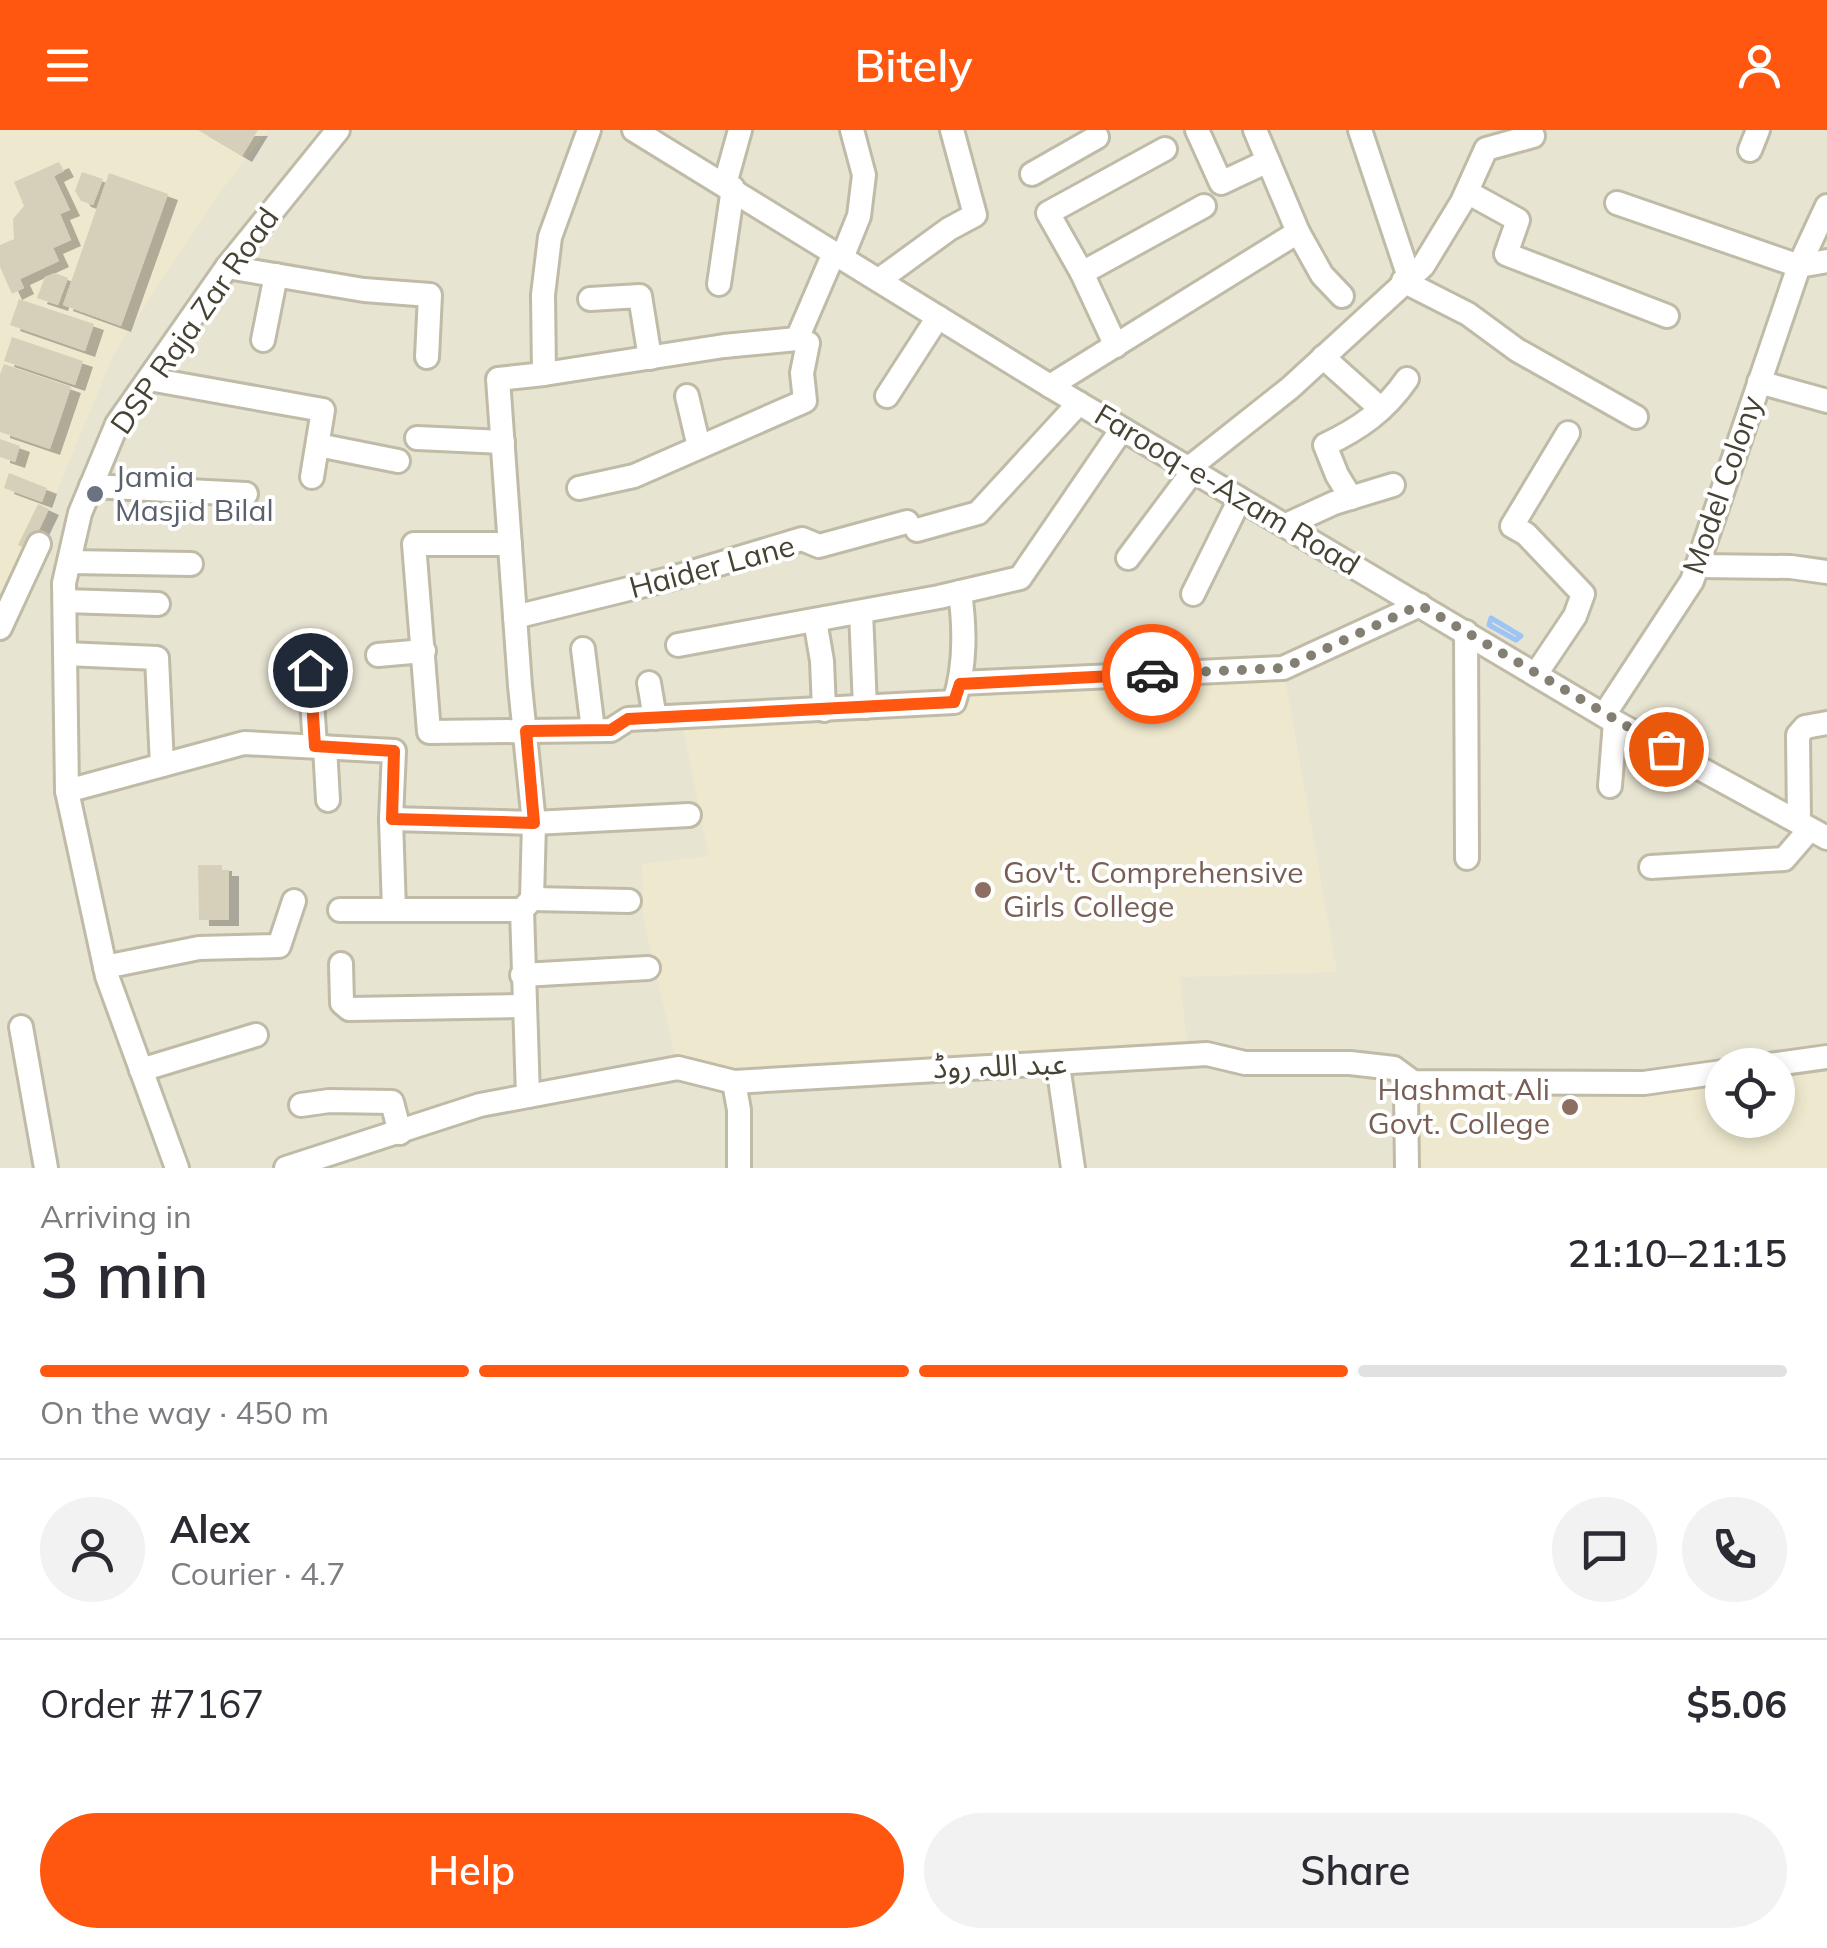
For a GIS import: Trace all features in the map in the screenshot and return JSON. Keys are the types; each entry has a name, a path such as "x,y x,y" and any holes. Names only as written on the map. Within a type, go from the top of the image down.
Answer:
{"street":[{"name":"DSP Raja Zar Road","path":"176,1168 105,967 67,791 64,601 69,562 80,513 118,424 227,267 338,130"},
{"path":"544,374 543,295 550,237 589,130"},
{"name":"Farooq-e-Azam Road","path":"634,130 1122,429 1609,718 1812,830"},
{"path":"720,284 729,186 740,130"},
{"path":"796,339 859,216 864,175 852,130"},
{"path":"878,280 975,215 952,130"},
{"path":"1197,130 1221,183 1268,161"},
{"path":"1255,130 1298,232 1322,275 1342,296"},
{"path":"1360,130 1406,279 1468,314 1517,350 1636,417"},
{"path":"1032,174 1100,132"},
{"path":"1128,558 1191,469 1290,388 1423,266 1486,149 1533,136"},
{"path":"1116,346 1048,213 1165,149"},
{"path":"1466,192 1518,220 1506,254 1667,316"},
{"path":"1617,204 1798,266 1827,261"},
{"path":"1082,273 1204,206"},
{"name":"Model Colony","path":"1609,718 1692,581 1798,266 1827,206"},
{"path":"1050,386 1298,232"},
{"path":"227,267 364,290 430,295 428,357"},
{"path":"262,340 276,276"},
{"path":"590,299 640,296 650,358"},
{"path":"887,396 938,316"},
{"path":"528,1096 522,975 534,823 498,379 724,346 796,339 808,343 802,372 805,401 634,476 579,488"},
{"path":"1324,357 1381,409"},
{"path":"148,379 320,408 324,414 312,476"},
{"path":"1351,498 1324,445 1361,428 1406,379"},
{"path":"1759,382 1827,401"},
{"path":"687,396 698,447"},
{"name":"Haider Lane","path":"515,617 669,579 802,539 819,546 978,513 1079,403"},
{"path":"678,646 1020,578 1122,429"},
{"path":"1536,674 1584,594 1526,534 1512,526 1568,432"},
{"path":"417,438 503,442"},
{"path":"318,444 398,461"},
{"path":"1286,525 1393,485"},
{"path":"91,486 246,494"},
{"path":"1192,594 1240,498"},
{"path":"0,628 39,544"},
{"path":"510,544 414,544 429,732 611,730 628,719 954,702 960,684 965,630 960,592"},
{"path":"69,562 191,564"},
{"path":"1697,566 1790,567 1827,572"},
{"path":"64,601 158,604"},
{"path":"960,684 1284,668 1420,605"},
{"path":"861,612 866,707"},
{"path":"815,620 824,710"},
{"path":"1466,632 1467,858"},
{"path":"583,649 593,730"},
{"path":"378,655 424,651"},
{"path":"66,654 157,658 162,765"},
{"path":"310,670 328,800"},
{"path":"649,683 655,718"},
{"path":"1609,718 1610,786"},
{"path":"1651,866 1784,859 1812,830 1798,736 1805,727 1827,723"},
{"path":"67,791 244,743 394,751 394,910"},
{"path":"392,819 534,823 690,814"},
{"path":"105,967 199,948 279,946 294,900"},
{"path":"340,910 630,901"},
{"path":"341,964 342,1003 349,1009 523,1006"},
{"path":"522,975 648,968"},
{"path":"21,1027 46,1168"},
{"path":"141,1070 256,1035"},
{"name":"عبد اللہ روڈ","path":"292,1167 480,1105 678,1068 734,1082 1207,1054 1245,1062 1350,1062 1380,1066 1394,1068 1413,1082 1644,1083 1705,1074"},
{"path":"1795,1061 1827,1057"},
{"path":"1058,1065 1073,1168"},
{"path":"734,1082 739,1110 739,1168"},
{"path":"1407,1168 1406,1094 1413,1082"},
{"path":"301,1105 329,1101 392,1102 400,1133"}],"shaded area":[{"path":"0,130 1827,130 1827,1168 0,1168"},
{"path":"0,130 268,130 215,199 114,353 42,527 0,610"},
{"name":"Gov't. Comprehensive Girls College","path":"1283,668 1337,972 1180,977 1188,1055 734,1082 678,1068 643,917 642,864 709,856 682,723 953,702 960,683"},
{"name":"Hashmat Ali Govt. College","path":"1827,1070 1827,1168 1417,1168 1417,1094 1566,1095 1705,1088 1705,1138 1795,1138 1795,1076"}],"building":[{"path":"198,130 258,130 242,156"},
{"path":"59,162 64,171 54,176 70,210 60,214 71,240 53,248 59,261 20,279 24,288 12,294 0,267 0,245 14,239 13,219 24,206 14,182"},
{"path":"82,172 103,179 93,205 81,201 75,191"},
{"path":"109,173 168,194 121,326 63,305"},
{"path":"55,273 68,278 58,305 37,298 45,277"},
{"path":"19,299 94,324 85,351 10,325"},
{"path":"12,337 83,361 75,385 4,361"},
{"path":"4,364 71,387 50,449 0,432 0,374"},
{"path":"0,439 20,446 15,462 0,457"},
{"path":"9,473 47,488 42,502 4,488"},
{"path":"38,504 49,509 29,550 18,545"},
{"path":"198,865 222,865 222,870 229,870 229,920 199,920"}],"waterway":[{"path":"1491,618 1521,636 1516,640 1489,625 1491,618"}],"way so far":[{"path":"1152,674 1284,668 1420,605 1666,749"}],"place":[{"name":"Jamia Masjid Bilal","path":"95,494"},
{"name":"Gov't. Comprehensive Girls College","path":"983,890"},
{"name":"Hashmat Ali Govt. College","path":"1570,1107"}],"route":[{"path":"310,670 315,746 394,751 392,819 534,823 526,731 611,730 628,719 954,702 960,684 1152,674"}]}
